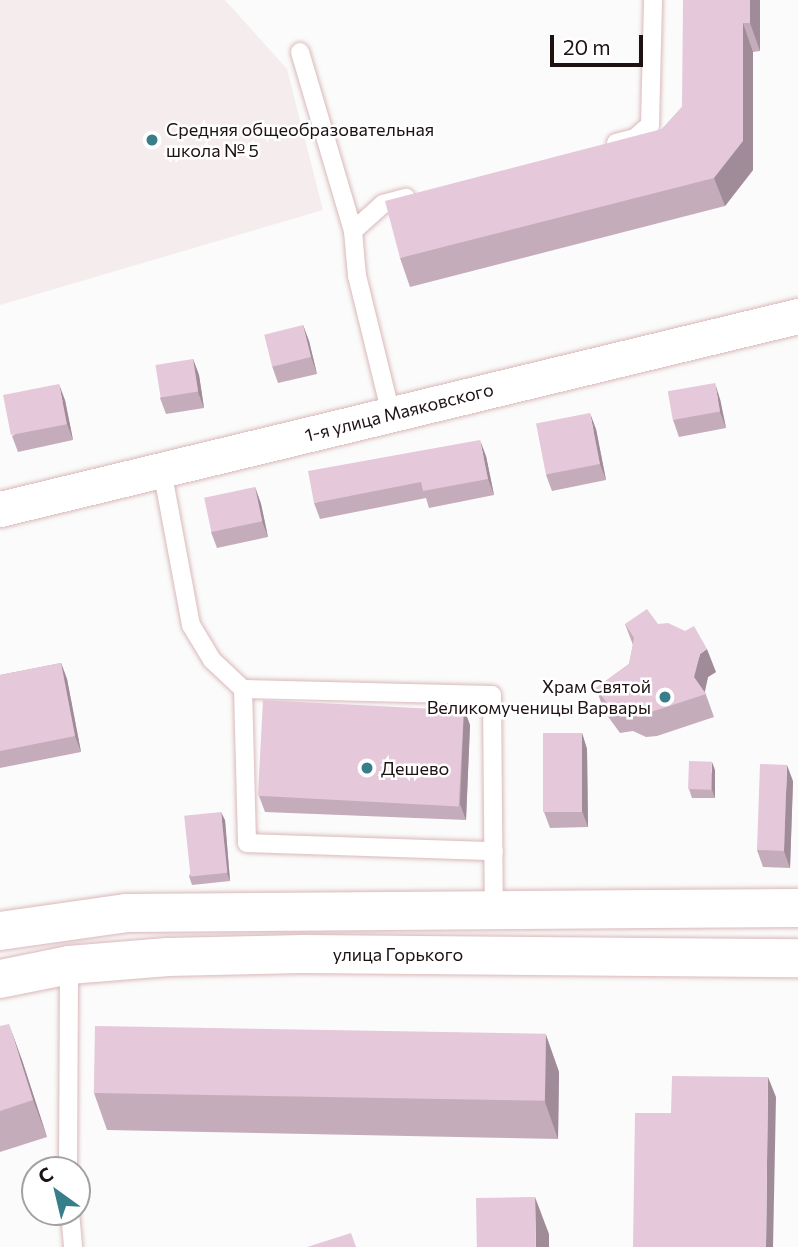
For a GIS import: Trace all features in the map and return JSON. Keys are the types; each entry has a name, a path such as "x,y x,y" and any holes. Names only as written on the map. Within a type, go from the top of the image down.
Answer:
{"street":[{"name":"1-я улица Маяковского","path":"0,509 798,316"},
{"path":"0,931 126,913 798,908"},
{"path":"237,911 237,956"},
{"name":"улица Горького","path":"0,979 69,965 237,956 798,958"}],"lane":[{"path":"595,148 635,138 650,125 653,0"},
{"path":"300,52 353,231 357,276 391,414"},
{"path":"353,231 383,204 423,194"},
{"path":"162,470 191,625 212,660 243,689 492,695 494,911"},
{"path":"243,689 247,843 494,851"},
{"path":"68,1156 69,965"},
{"path":"71,1226 73,1247"}],"shaded area":[{"name":"Средняя общеобразовательная школа № 5","path":"0,0 225,0 287,69 323,210 0,305"}],"building":[{"path":"683,0 750,0 750,23 743,23 743,141 714,178 400,258 385,201 662,129 682,107"},
{"path":"303,325 311,357 272,367 264,335"},
{"path":"193,359 198,392 161,398 155,365"},
{"path":"715,383 720,412 673,420 668,391"},
{"path":"59,384 67,424 11,435 3,395"},
{"path":"590,413 600,464 546,475 536,423"},
{"path":"480,440 488,479 423,491 421,482 314,503 308,471"},
{"path":"255,487 262,521 211,532 204,498"},
{"path":"647,609 658,624 668,623 685,631 694,626 707,649 700,654 694,677 706,694 648,713 638,713 625,708 612,710 596,688 629,664 634,638 625,624"},
{"path":"61,663 75,736 0,751 0,675"},
{"name":"Дешево","path":"263,700 464,711 459,806 258,796"},
{"path":"543,733 582,733 582,812 543,812"},
{"path":"689,761 712,762 711,790 688,789"},
{"path":"760,764 787,765 784,851 757,850"},
{"path":"221,812 227,873 191,877 184,816"},
{"path":"9,1024 33,1100 0,1111 0,1026"},
{"path":"95,1026 546,1034 545,1101 94,1093"},
{"path":"672,1076 768,1077 766,1247 633,1247 635,1113 671,1113"},
{"path":"535,1197 536,1247 477,1247 476,1198"},
{"path":"351,1233 356,1247 307,1247"}],"place":[{"name":"Средняя общеобразовательная школа № 5","path":"152,140"},
{"name":"Храм Святой Великомученицы Варвары","path":"665,697"},
{"name":"Дешево","path":"367,768"}]}
